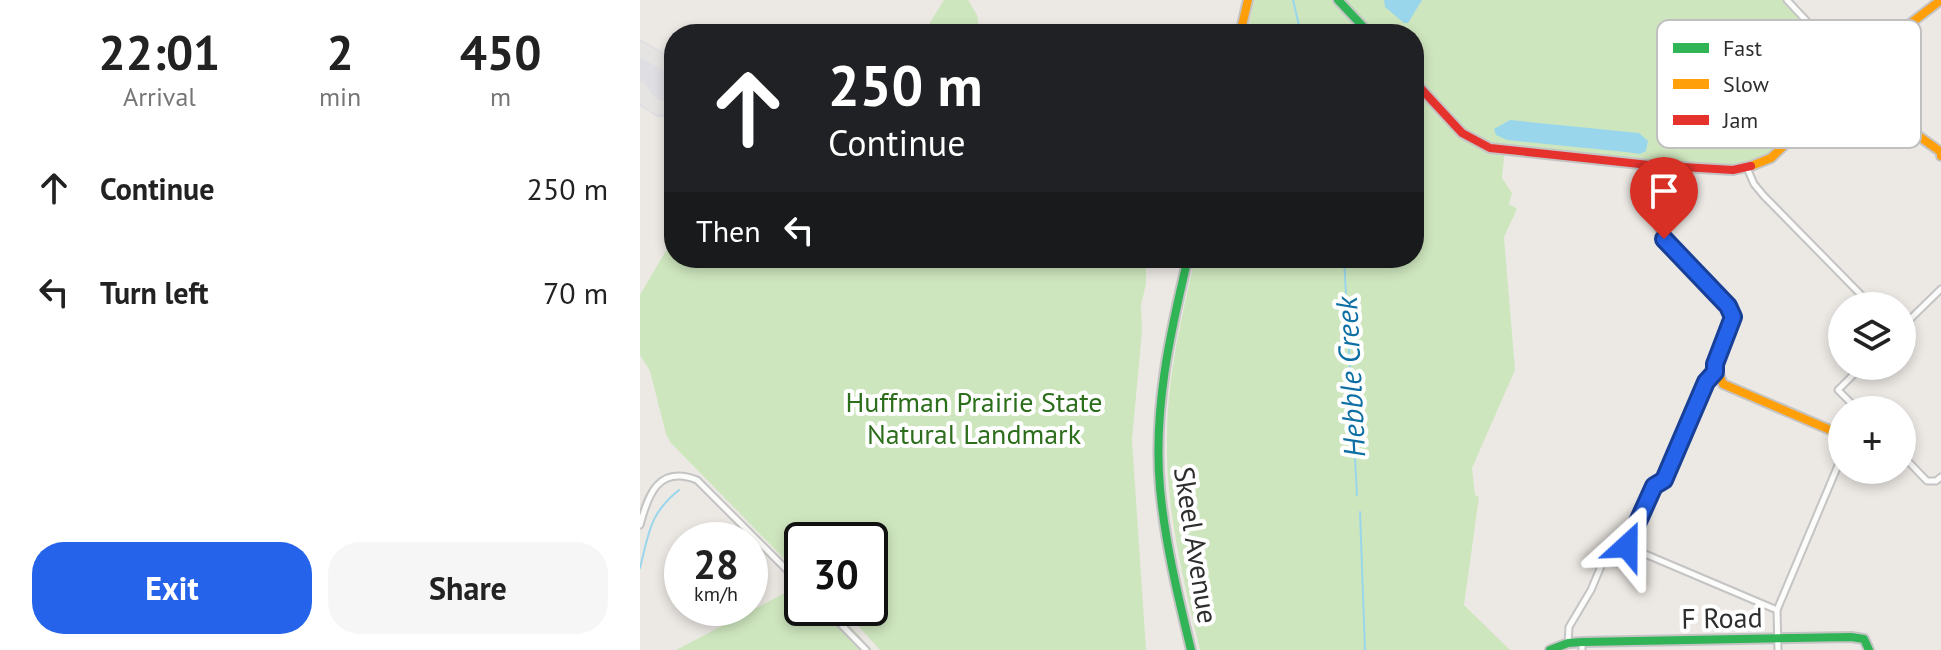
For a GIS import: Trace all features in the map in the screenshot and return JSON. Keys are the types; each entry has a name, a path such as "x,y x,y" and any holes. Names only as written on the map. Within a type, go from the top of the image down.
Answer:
{"street":[{"path":"1242,24 1248,0"},
{"path":"1338,0 1361,24"},
{"path":"1787,0 1806,20"},
{"path":"1915,20 1941,0"},
{"path":"1424,92 1462,133 1490,148 1649,165 1733,170 1771,158 1782,148"},
{"path":"1921,138 1941,154"},
{"path":"1649,165 1648,197 1655,225 1675,252 1732,312 1732,323 1715,364 1715,372 1723,384 1828,429"},
{"path":"1747,168 1764,196 1858,292"},
{"name":"Skeel Avenue","path":"1186,268 1164,365 1159,435 1163,518 1191,650"},
{"path":"1916,313 1941,289"},
{"path":"1627,546 1654,486 1664,480 1706,382 1715,372"},
{"path":"1844,396 1838,390 1848,380"},
{"path":"1916,470 1927,481 1936,481 1941,477"},
{"path":"640,525 650,492 670,478 683,476 697,480 784,567"},
{"path":"1778,650 1777,610 1830,484"},
{"path":"1568,643 1569,627 1591,590 1612,540 1777,610"},
{"path":"843,626 866,650"},
{"name":"F Road","path":"1550,650 1568,643 1582,646 1685,645 1860,637 1867,642 1869,650"}],"shaded area":[{"path":"640,39 664,53 664,117 657,117 640,106"}],"green space":[{"path":"944,0 968,0 978,24 929,24"},
{"path":"1254,0 1783,0 1801,20 1657,20 1657,148 1776,148 1747,164 1711,166 1505,147 1502,178 1512,193 1509,204 1517,209 1504,237 1515,370 1472,468 1475,495 1479,497 1464,605 1510,650 1200,650 1176,542 1167,461 1173,367 1193,268 1424,268 1424,24 1249,24"},
{"name":"Huffman Prairie State Natural Landmark","path":"664,254 664,268 1146,268 1132,440 1146,650 880,650 858,626 888,626 888,522 784,522 784,559 768,542 768,522 748,522 670,442 650,371 640,355 640,295"},
{"path":"784,593 784,626 850,626 872,650 676,650 722,626 768,626 768,602"}],"water":[{"path":"1384,0 1422,0 1408,23 1404,23 1385,7"},
{"path":"1510,120 1639,133 1648,141 1646,151 1640,154 1507,140 1496,135 1494,129"}],"waterway":[{"name":"Hebble Creek","path":"1293,0 1299,24"},
{"name":"Hebble Creek","path":"1345,268 1357,495"},
{"path":"640,568 656,516 679,490"},
{"name":"Hebble Creek","path":"1360,512 1365,650"}],"taxiway":[{"path":"640,49 664,63"},
{"path":"640,88 653,105 664,108"}],"traffic: fast":[{"path":"1338,0 1361,24"},
{"path":"1186,268 1165,372 1158,459 1165,529 1191,650"},
{"path":"1550,650 1568,643 1582,642 1851,637 1864,639 1869,650"}],"traffic: slow":[{"path":"1242,24 1248,0"},
{"path":"1915,20 1941,0"},
{"path":"1921,138 1941,152 1941,156"},
{"path":"1751,166 1771,158 1781,148"},
{"path":"1649,165 1651,195 1663,235 1732,312 1732,321 1716,367 1723,384 1828,429"}],"traffic: jam":[{"path":"1424,92 1462,133 1490,148 1649,165 1733,170 1751,166"}],"route":[{"path":"1627,546 1654,486 1664,480 1706,382 1715,372 1715,364 1733,317 1728,306 1664,239"}]}
